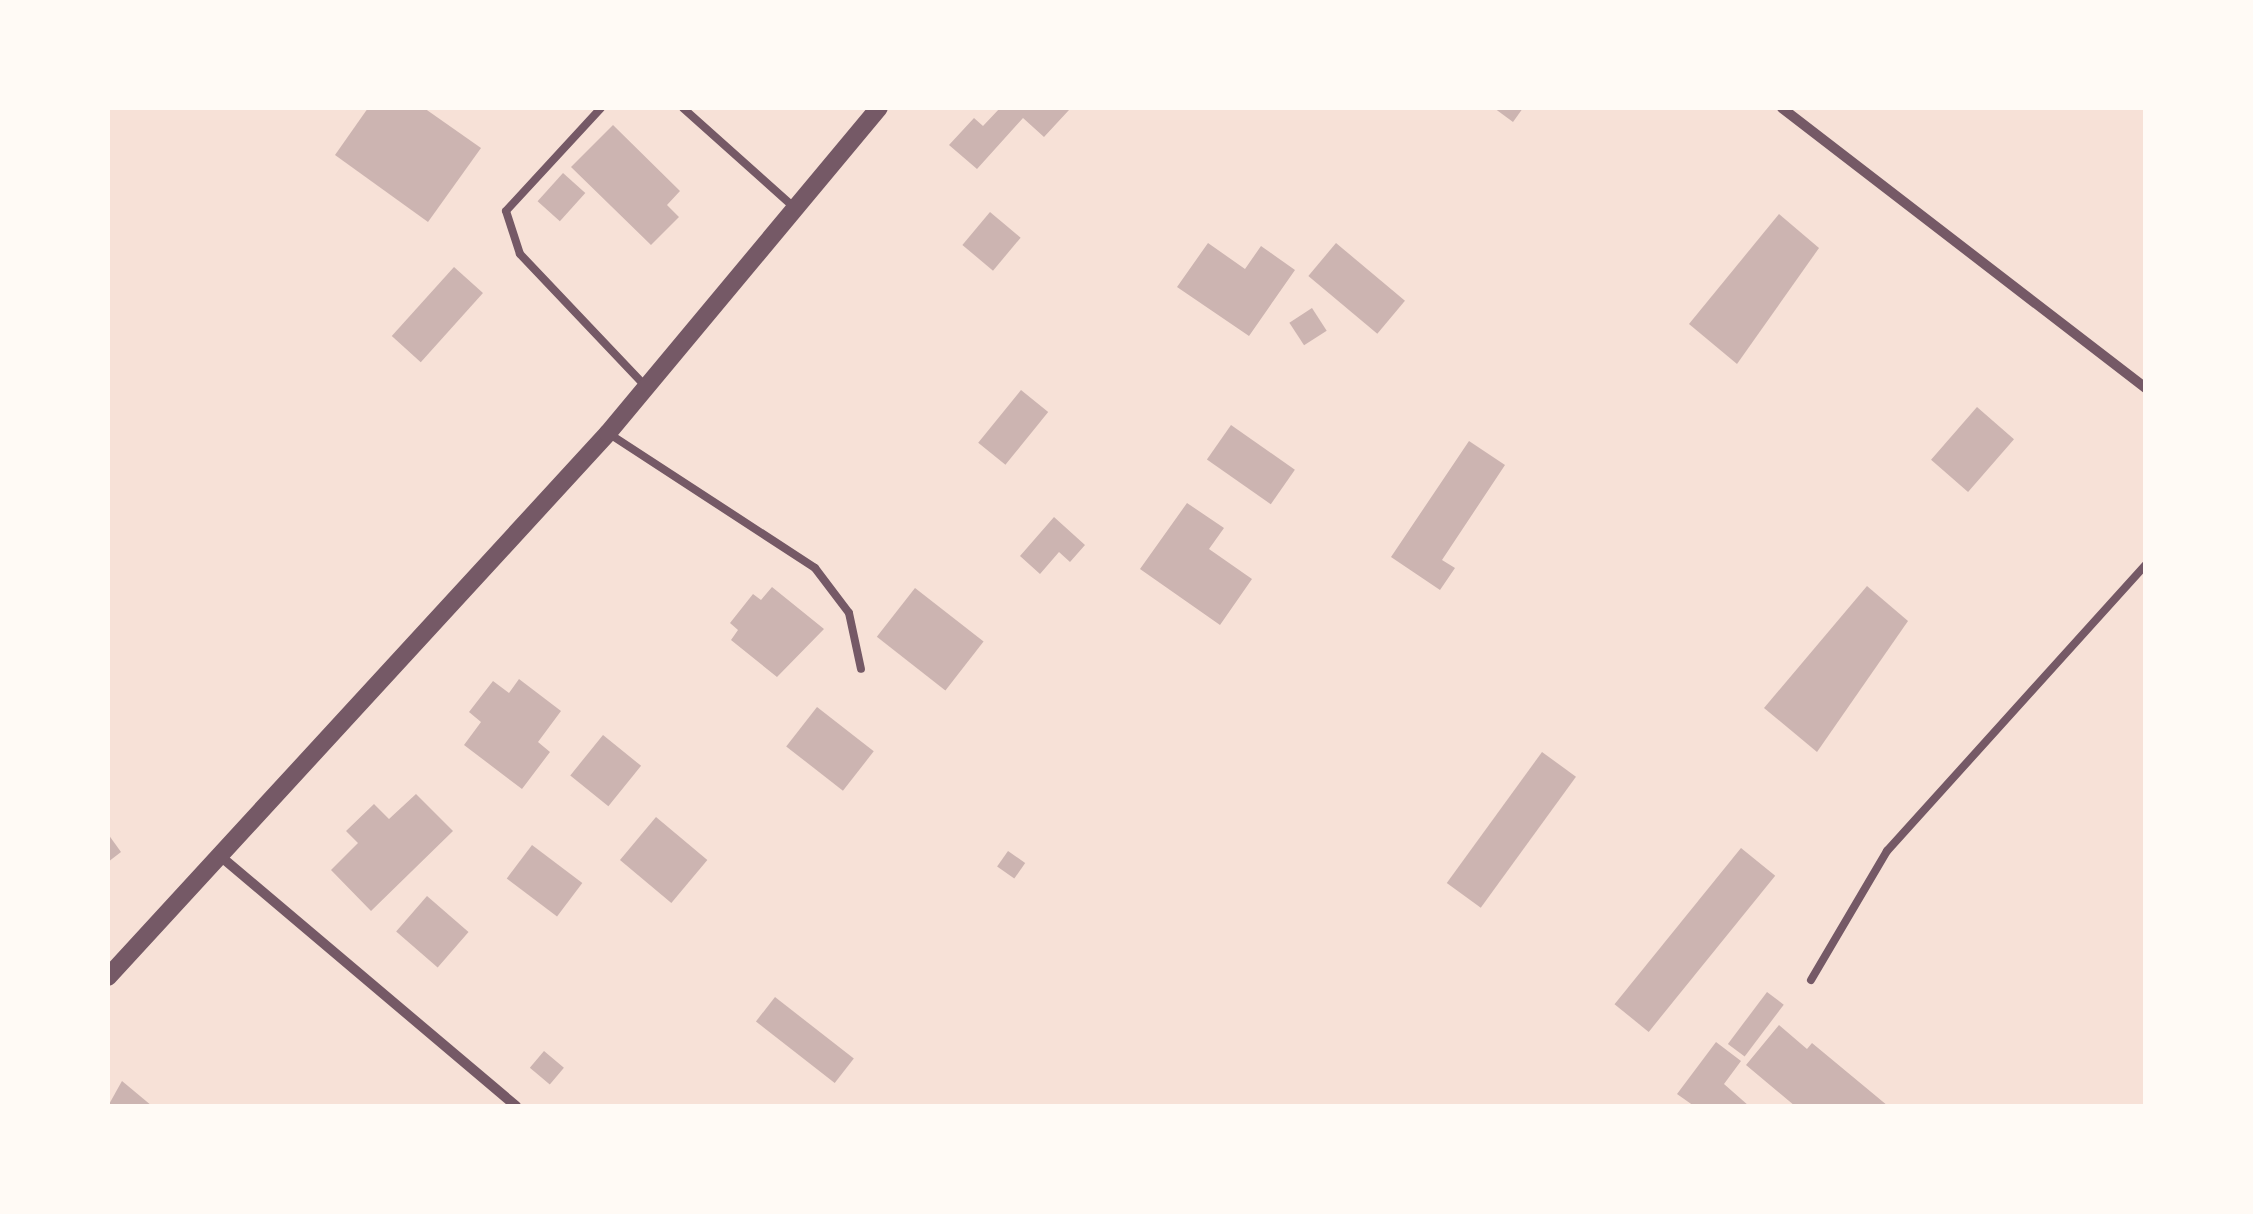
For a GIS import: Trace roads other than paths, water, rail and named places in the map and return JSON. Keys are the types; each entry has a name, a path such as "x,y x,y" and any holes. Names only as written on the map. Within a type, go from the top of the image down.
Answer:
{"street":[{"path":"108,977 608,433 879,108"},
{"path":"1782,108 2146,388"},
{"path":"218,854 516,1106"}],"lane":[{"path":"601,108 506,211 520,254 646,386"},
{"path":"683,108 795,208"},
{"path":"608,433 816,568 849,614 862,669"},
{"path":"1811,980 1887,851 2146,564"}]}
